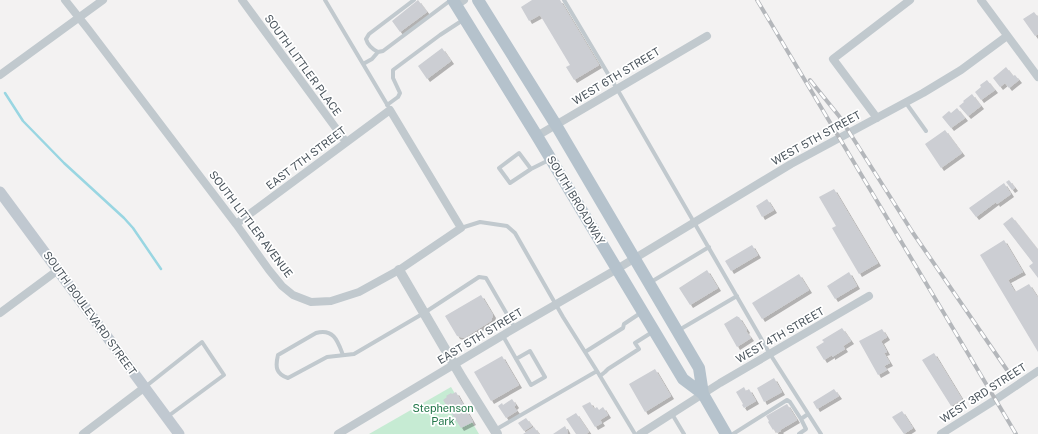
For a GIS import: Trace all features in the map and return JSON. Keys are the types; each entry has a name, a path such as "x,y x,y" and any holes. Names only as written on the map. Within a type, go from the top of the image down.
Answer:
{"main road":[{"name":"SOUTH BROADWAY","path":"478,0 556,125 699,368 703,394 726,434"},
{"name":"SOUTH BROADWAY","path":"456,1 683,379 703,394"},
{"name":"SOUTH BOULEVARD STREET","path":"0,192 180,434"}],"street":[{"name":"SOUTH LITTLER AVENUE","path":"65,0 236,224 269,270 282,286 294,295 310,302 331,301 360,292 399,270 461,228"},
{"path":"0,75 103,0"},
{"name":"SOUTH LITTLER PLACE","path":"242,0 346,142"},
{"path":"877,118 833,59 910,0"},
{"path":"981,0 1038,77"},
{"name":"WEST 6TH STREET","path":"537,136 707,36"},
{"name":"WEST 5TH STREET","path":"635,258 791,164 923,93 960,70 1007,36"},
{"path":"389,107 461,228"},
{"name":"EAST 7TH STREET","path":"236,224 346,142 389,107"},
{"name":"EAST 5TH STREET","path":"338,434 635,258"},
{"path":"0,313 58,270"},
{"path":"399,270 496,432"},
{"name":"WEST 4TH STREET","path":"640,434 703,394 870,296"},
{"name":"WEST 3RD STREET","path":"940,434 1038,371"},
{"path":"83,434 145,387"}],"lane":[{"path":"378,52 367,44 366,39 369,34 414,0"},
{"path":"564,0 617,88 770,354 821,434"},
{"path":"327,1 389,107 400,93 393,78 394,70 465,18"},
{"path":"363,64 372,59 378,52 383,51 456,1"},
{"path":"906,102 926,131"},
{"path":"531,169 519,153 499,168 510,183 531,169 551,159"},
{"path":"461,228 480,222 507,226 515,233 634,434"},
{"path":"649,283 709,247"},
{"path":"343,355 336,339 329,333 321,331 278,355 276,363 277,369 282,376 288,378 327,357 354,354 424,313 479,277 486,278 515,328"},
{"path":"677,331 737,296"},
{"path":"585,352 623,328 624,324 642,312"},
{"path":"600,376 608,369 639,349 635,343 654,331"},
{"path":"503,336 516,359 531,385 545,377 530,351 516,359"},
{"path":"145,387 202,342 224,375 167,417"},
{"path":"496,432 597,371"},
{"path":"733,434 787,400 790,402 806,429 799,434"},
{"path":"672,413 684,434"},
{"path":"801,419 808,414"}],"green space":[{"name":"Stephenson Park","path":"451,387 479,434 369,434"}],"building":[{"path":"418,0 427,12 400,32 392,21"},
{"path":"532,0 560,0 599,65 574,80 566,67 570,65 540,15 529,21 521,7"},
{"path":"1034,12 1038,17 1038,34 1035,36 1023,19"},
{"path":"442,48 451,61 427,79 418,66"},
{"path":"1006,67 1013,76 1015,75 1019,80 1009,88 1005,83 1000,87 993,78"},
{"path":"987,80 995,90 981,100 975,92 981,87 980,85"},
{"path":"972,94 981,106 968,116 959,106"},
{"path":"957,108 965,118 951,128 942,117 949,111 951,113"},
{"path":"945,130 962,153 941,168 925,144"},
{"path":"1009,180 1015,188 1012,190 1006,182"},
{"path":"1004,183 1011,194 997,204 996,202 976,217 969,208"},
{"path":"834,189 878,263 859,274 832,228 836,226 819,197"},
{"path":"767,199 774,210 762,217 756,206"},
{"path":"1012,217 1038,250 1038,278 1029,266 1033,263 1003,224"},
{"path":"1004,240 1023,272 1008,280 1015,292 1029,284 1038,298 1038,352 980,255"},
{"path":"752,245 758,255 731,271 725,261"},
{"path":"707,270 718,288 690,305 679,288"},
{"path":"849,272 857,286 835,299 827,286"},
{"path":"799,274 809,290 762,319 752,303"},
{"path":"481,295 493,315 491,321 464,338 457,336 445,316"},
{"path":"737,316 751,338 737,347 724,324"},
{"path":"842,328 851,341 843,346 845,349 824,360 816,347 824,342 822,340"},
{"path":"882,329 887,337 881,341 887,352 884,353 890,363 884,366 887,370 878,375 859,341"},
{"path":"934,353 962,399 951,406 922,360"},
{"path":"502,356 519,385 491,401 474,372"},
{"path":"655,369 671,396 645,412 629,384"},
{"path":"774,378 782,392 764,402 757,388"},
{"path":"744,387 746,391 749,389 756,401 744,408 736,392"},
{"path":"834,389 839,396 817,409 813,402"},
{"path":"456,392 473,422 461,428 443,400 447,397 446,396"},
{"path":"512,399 516,405 514,407 517,411 506,418 498,406 502,403 503,405"},
{"path":"590,402 594,409 597,407 599,410 603,407 608,415 600,420 602,423 595,427 582,406"},
{"path":"787,404 797,420 777,433 774,429 773,430 766,416"},
{"path":"902,411 913,428 904,434 892,417"},
{"path":"576,413 589,432 586,434 576,434 566,419"},
{"path":"526,418 532,426 524,431 518,423"},
{"path":"565,426 568,434 553,434"},
{"path":"534,427 539,434 523,434"}],"waterway":[{"path":"5,93 23,121 64,163 133,228 161,269"}],"railway":[{"path":"757,0 1016,434"},
{"path":"810,80 839,116 913,233 1007,370"}]}
